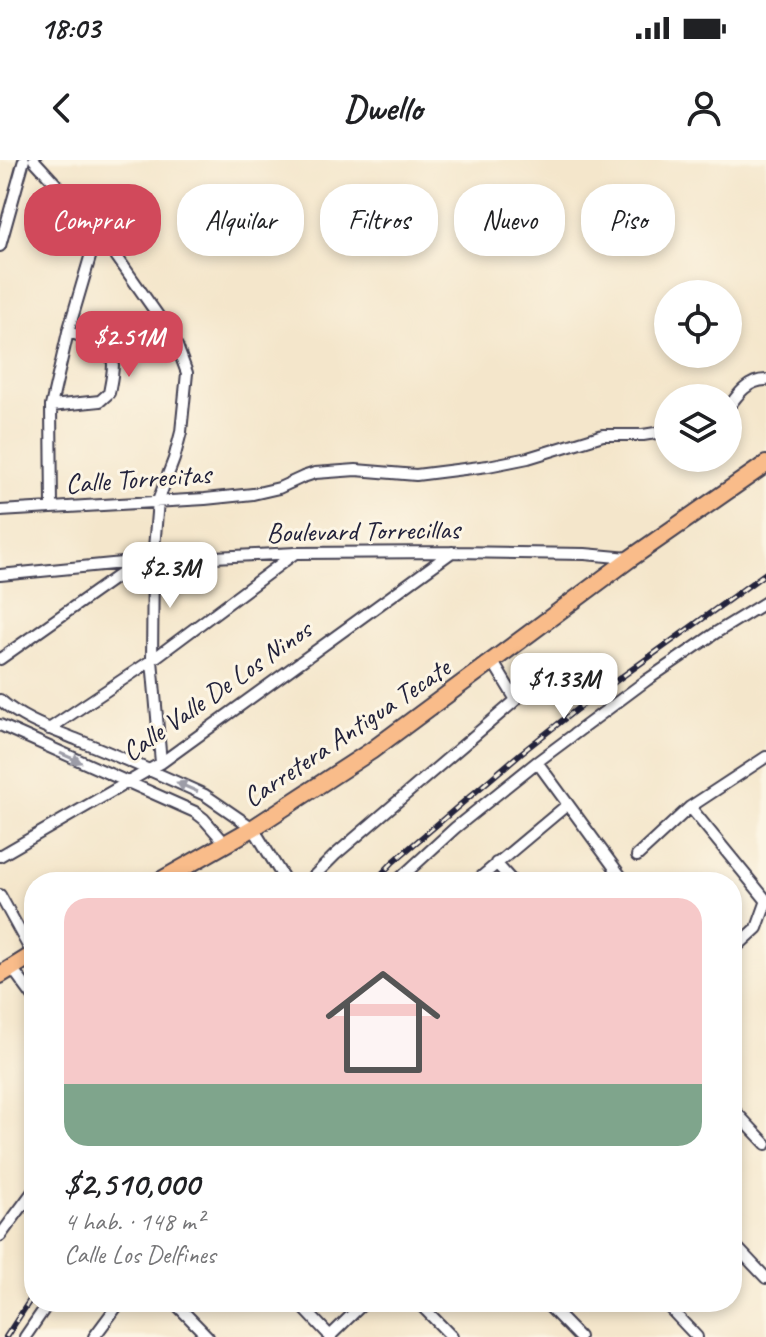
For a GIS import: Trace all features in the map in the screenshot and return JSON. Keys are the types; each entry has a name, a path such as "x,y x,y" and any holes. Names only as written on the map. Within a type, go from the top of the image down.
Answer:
{"main road":[{"name":"Carretera Antigua Tecate","path":"175,872 253,828 371,751 631,558 766,464"},
{"path":"6,972 24,961"}],"street":[{"path":"0,246 24,160"},
{"path":"34,160 56,184"},
{"path":"52,507 51,406 90,256"},
{"path":"116,256 164,324 177,346 187,373 181,432 158,501 153,560 152,660 161,763"},
{"path":"51,406 100,401 109,393 113,362 110,347 68,332"},
{"path":"742,391 756,380 766,380"},
{"name":"Calle Torrecitas","path":"0,511 253,494 279,488 315,473 356,470 416,475 515,461 603,435 654,433"},
{"name":"Boulevard Torrecillas","path":"0,575 153,560 296,553 452,552 585,554 631,558"},
{"name":"Calle Valle De Los Ninos","path":"0,856 161,763 452,552"},
{"path":"49,729 152,660 296,553"},
{"path":"0,659 137,562"},
{"path":"407,872 455,828 537,762 647,680 766,602"},
{"path":"318,872 516,700 493,662"},
{"path":"0,700 49,729 205,795 253,828 280,872"},
{"path":"0,725 195,812 225,843"},
{"path":"637,856 690,807 766,757"},
{"path":"537,762 617,872"},
{"path":"486,872 567,805"},
{"path":"690,807 766,902 761,926 742,942"},
{"path":"496,863 504,872"},
{"path":"0,895 24,937"},
{"path":"6,972 24,989"},
{"path":"742,1119 766,1144"},
{"path":"0,1236 24,1204"},
{"path":"742,1253 766,1278"},
{"path":"25,1337 42,1312"},
{"path":"94,1337 113,1312"},
{"path":"184,1312 208,1337"},
{"path":"307,1312 330,1337 355,1312"},
{"path":"428,1312 452,1337"},
{"path":"555,1312 579,1337"},
{"path":"673,1312 697,1337"}],"railway":[{"path":"384,872 521,753 577,709 766,573"},
{"path":"6,1337 24,1309"}]}
